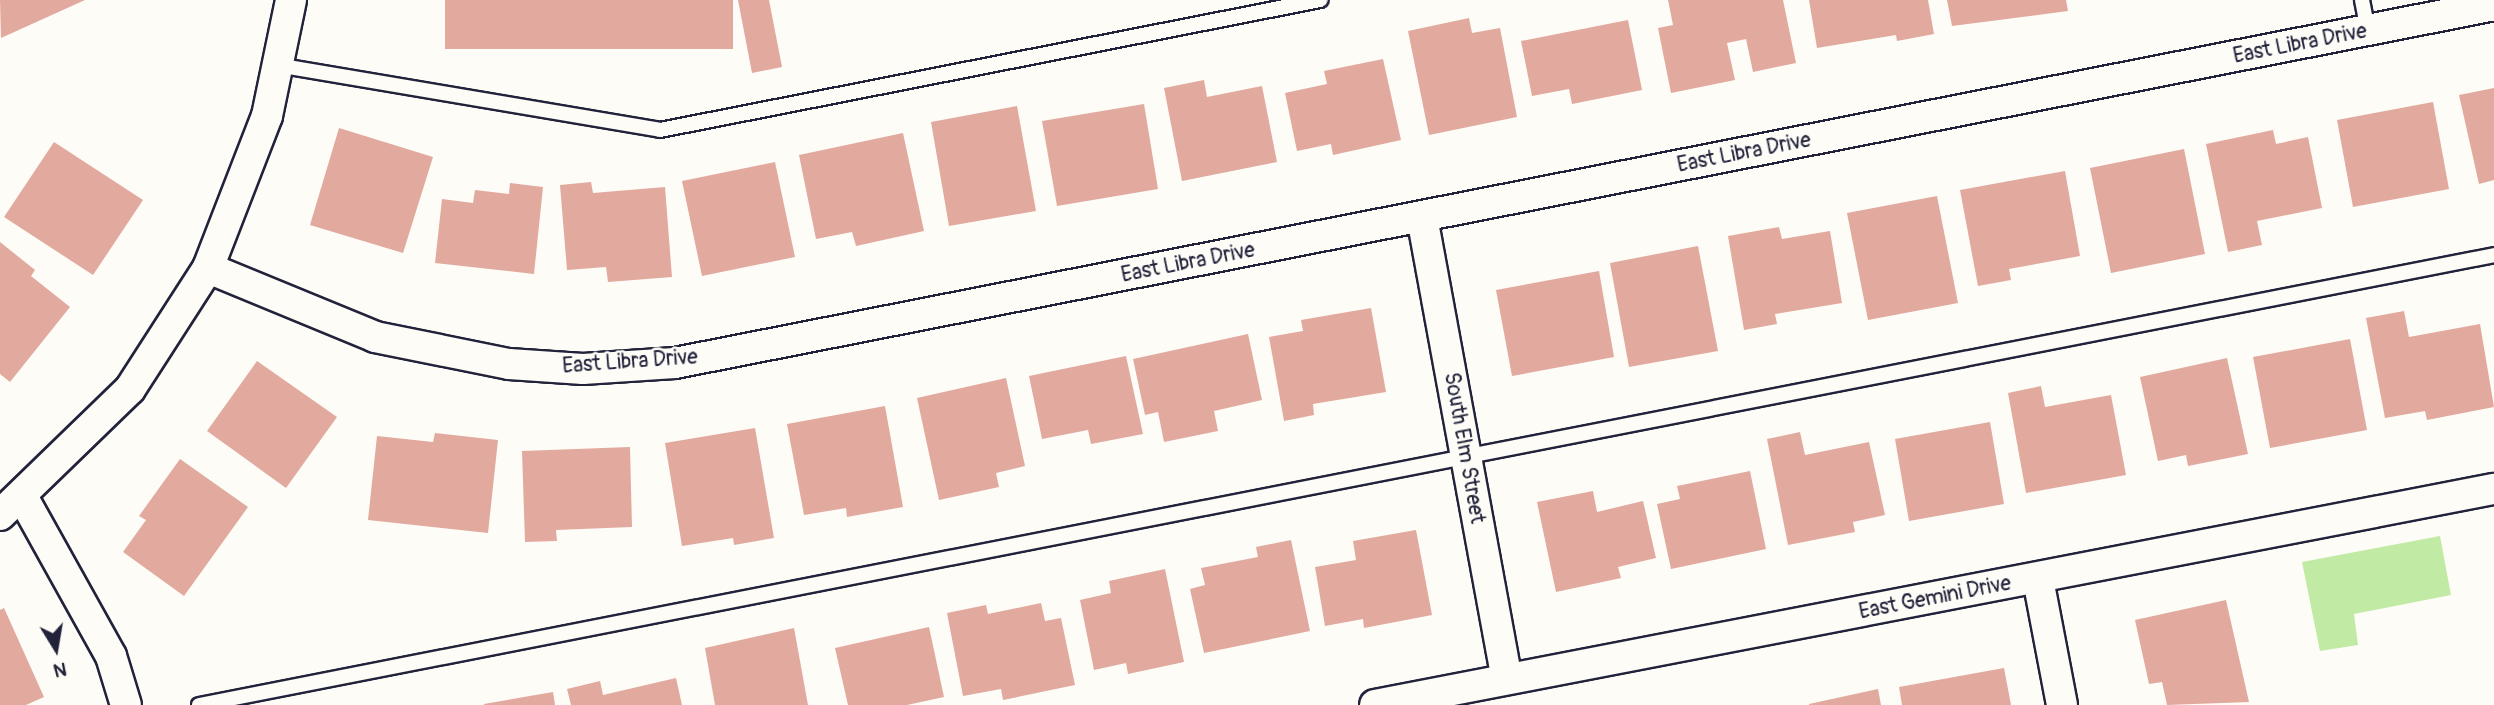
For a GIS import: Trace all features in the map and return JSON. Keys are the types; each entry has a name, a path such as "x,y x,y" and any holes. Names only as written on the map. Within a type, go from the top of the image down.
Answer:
{"street":[{"path":"126,705 111,656 12,507 130,389 208,268 267,116 291,0"},
{"name":"East Libra Drive","path":"208,268 375,337 509,364 583,369 675,363 2494,5"},
{"name":"South Elm Street","path":"1422,218 1507,678"},
{"name":"East Gemini Drive","path":"1375,705 2494,489"},
{"path":"2038,579 2062,705"}],"lane":[{"path":"277,65 660,130 1320,0"},
{"path":"2362,0 2368,30"},
{"path":"199,705 2494,255"}],"green space":[{"path":"2440,536 2451,595 2354,614 2358,645 2320,651 2302,562"}],"building":[{"path":"0,0 85,0 1,38"},
{"path":"445,0 733,0 733,49 445,49"},
{"path":"738,0 769,0 782,67 752,73"},
{"path":"1668,0 1783,0 1796,63 1753,72 1746,39 1727,43 1735,80 1671,93 1658,28 1673,25"},
{"path":"1809,0 1928,0 1934,34 1897,41 1896,35 1817,48"},
{"path":"1947,0 2066,0 2068,11 1952,26"},
{"path":"1469,18 1472,33 1500,28 1517,117 1429,135 1408,31"},
{"path":"1628,20 1642,90 1572,104 1569,89 1532,96 1521,41"},
{"path":"1383,59 1401,140 1333,155 1331,144 1297,151 1285,93 1327,84 1324,71"},
{"path":"1204,80 1207,97 1262,86 1277,162 1182,181 1164,88"},
{"path":"2494,88 2494,180 2479,184 2459,95"},
{"path":"2433,102 2449,189 2353,207 2337,120"},
{"path":"1144,104 1158,189 1057,206 1042,121"},
{"path":"1017,106 1036,211 949,226 931,122"},
{"path":"339,128 433,157 403,253 310,225"},
{"path":"2273,130 2276,144 2308,137 2322,208 2257,221 2262,245 2228,252 2206,144"},
{"path":"903,133 924,231 856,246 852,232 816,239 799,155"},
{"path":"54,142 143,200 93,275 4,217"},
{"path":"2184,149 2205,254 2111,273 2090,168"},
{"path":"775,162 795,257 702,276 682,181"},
{"path":"2065,171 2080,256 2009,269 2011,280 1978,286 1960,190"},
{"path":"591,182 593,193 665,187 672,277 608,282 606,267 567,270 560,185"},
{"path":"510,183 543,187 534,274 435,263 442,199 473,203 475,190 509,194"},
{"path":"1937,196 1958,303 1868,320 1847,213"},
{"path":"1779,227 1782,239 1830,231 1842,303 1775,314 1777,324 1744,330 1728,236"},
{"path":"0,242 35,270 31,276 70,307 10,382 0,374"},
{"path":"1698,246 1718,351 1629,367 1610,263"},
{"path":"1599,271 1614,357 1512,376 1496,290"},
{"path":"1371,308 1386,392 1313,404 1314,415 1284,421 1269,337 1303,331 1301,320"},
{"path":"2404,311 2409,337 2480,324 2494,407 2427,420 2425,411 2385,418 2366,318"},
{"path":"1248,334 1262,400 1214,411 1218,431 1164,442 1158,412 1145,415 1133,359"},
{"path":"2350,339 2367,430 2270,448 2253,357"},
{"path":"1126,356 1143,434 1091,444 1088,430 1042,439 1029,376"},
{"path":"2227,358 2248,454 2188,466 2186,455 2158,461 2140,377"},
{"path":"257,361 337,417 286,488 207,431"},
{"path":"1006,378 1025,466 996,473 999,487 939,500 917,398"},
{"path":"2041,386 2045,407 2111,395 2126,475 2026,493 2008,393"},
{"path":"885,406 903,507 847,517 846,508 804,515 787,424"},
{"path":"1990,422 2004,504 1909,521 1895,439"},
{"path":"755,428 774,538 734,545 733,538 682,546 665,443"},
{"path":"1800,432 1805,455 1869,442 1885,515 1853,522 1855,532 1788,545 1767,439"},
{"path":"435,433 498,440 488,533 368,520 377,436 433,442"},
{"path":"630,447 632,527 556,530 557,541 525,542 522,451"},
{"path":"180,459 248,507 184,596 123,552 146,520 139,516"},
{"path":"1750,471 1766,549 1671,569 1657,504 1680,499 1677,486"},
{"path":"1593,491 1597,512 1643,501 1656,558 1618,567 1621,578 1556,592 1537,502"},
{"path":"1416,530 1432,615 1364,628 1363,619 1325,626 1315,567 1356,560 1353,541"},
{"path":"1291,540 1310,631 1204,653 1190,589 1205,585 1201,568 1258,557 1256,547"},
{"path":"1165,569 1184,662 1128,674 1126,663 1094,670 1080,600 1111,593 1109,581"},
{"path":"2226,600 2249,702 2167,705 2162,682 2149,684 2135,620"},
{"path":"1041,603 1045,621 1061,618 1075,685 1003,700 1001,689 963,696 947,613 986,605 988,614"},
{"path":"4,608 44,697 26,705 0,705 0,610"},
{"path":"929,627 944,697 907,705 848,705 835,648"},
{"path":"794,628 808,705 715,705 705,648"},
{"path":"2004,668 2011,705 1902,705 1899,687"},
{"path":"676,678 682,705 571,705 567,689 600,681 603,695"},
{"path":"1878,689 1881,705 1809,705 1809,704"},
{"path":"553,692 555,705 484,705 484,704"}]}
